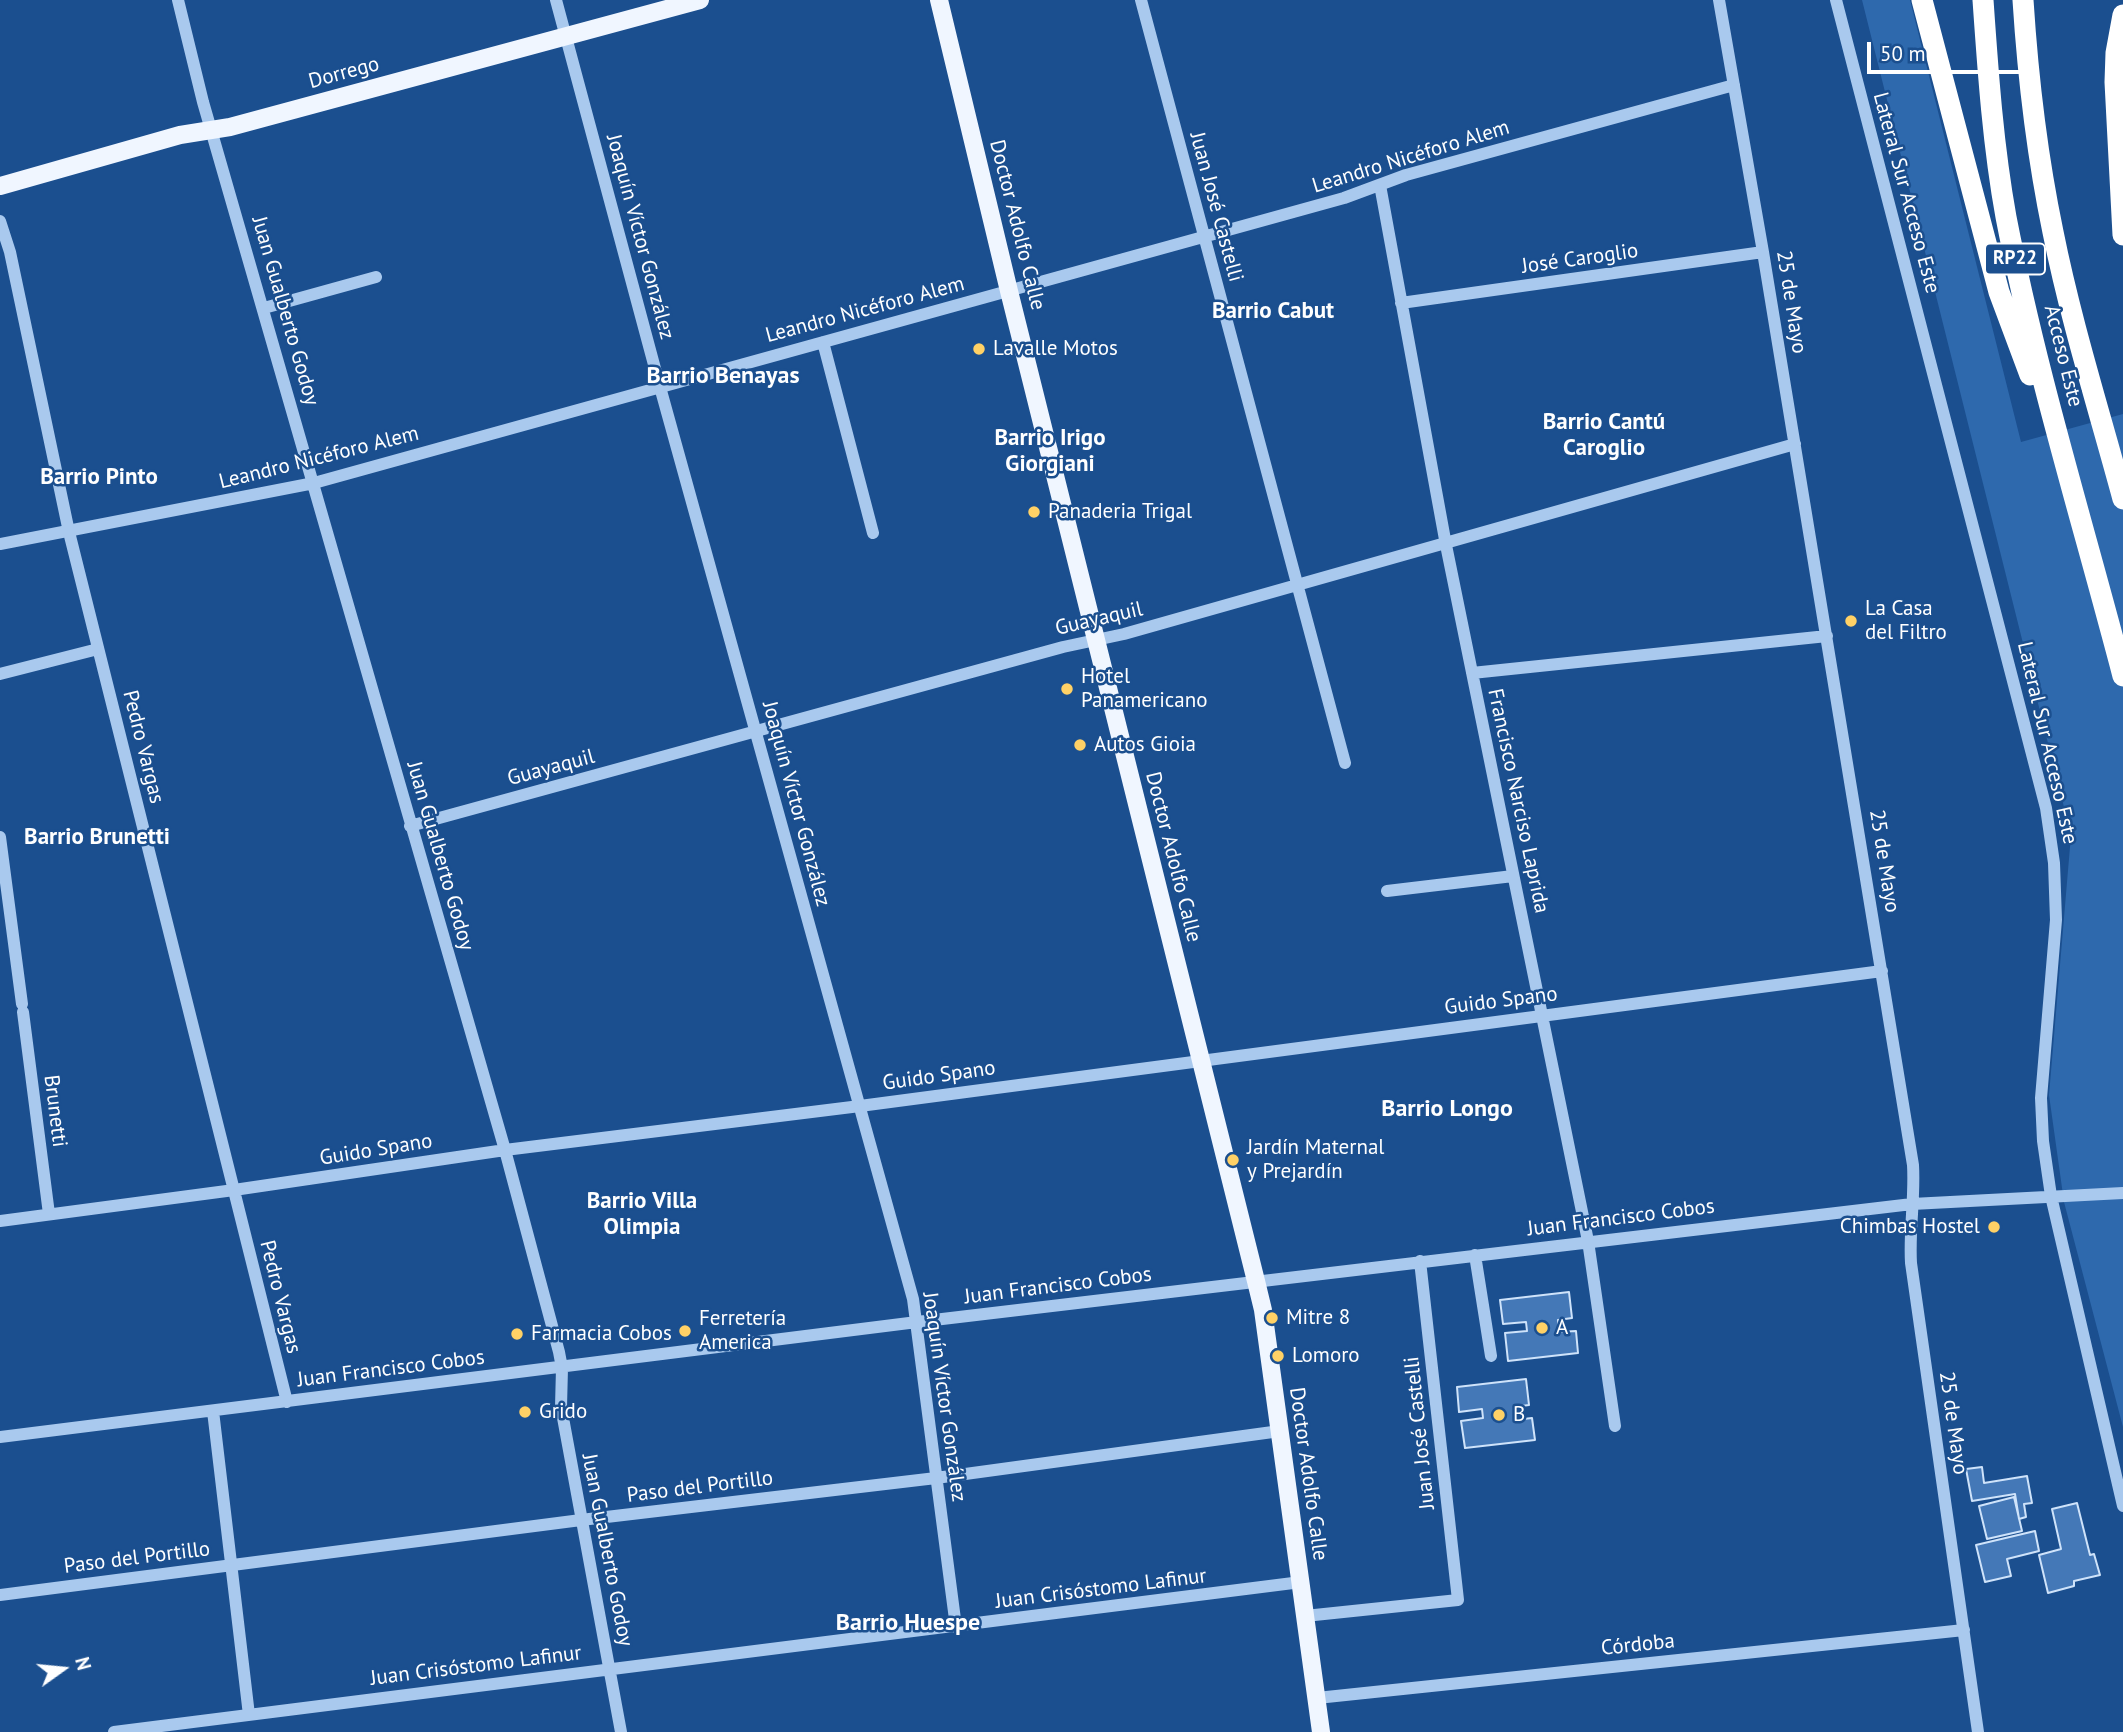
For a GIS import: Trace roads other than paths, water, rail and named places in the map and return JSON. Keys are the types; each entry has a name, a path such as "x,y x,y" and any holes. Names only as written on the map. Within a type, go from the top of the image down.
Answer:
{"highway":[{"path":"1922,0 1999,292 2080,511"},
{"name":"Acceso Este","path":"1983,0 1993,117 2006,214 2029,323 2123,676"},
{"name":"Acceso Este","path":"2023,0 2034,117 2050,221 2123,499"},
{"path":"2123,15 2116,53 2115,82 2123,235"}],"main road":[{"name":"Dorrego","path":"0,186 180,135 230,127 700,0"},
{"name":"Doctor Adolfo Calle","path":"939,0 1263,1310 1321,1732"}],"street":[{"name":"Juan Gualberto Godoy","path":"178,0 212,130 505,1150 554,1332 562,1368 561,1407 621,1732"},
{"name":"Joaquín Víctor González","path":"556,0 660,387 907,1276 917,1322 956,1627"},
{"name":"Juan José Castelli","path":"1141,0 1345,763"},
{"name":"25 de Mayo","path":"1718,0 1763,252 1913,1165 1909,1232 1911,1263 1978,1732"},
{"name":"Lateral Sur Acceso Este","path":"1836,0 2046,808 2054,863 2056,920 2041,1098 2043,1142 2051,1196 2123,1506"},
{"name":"Leandro Nicéforo Alem","path":"0,544 314,483 1344,198 1406,175 1734,85"},
{"name":"Francisco Narciso Laprida","path":"1380,186 1446,545 1588,1241 1615,1426"},
{"name":"Pedro Vargas","path":"0,222 10,252 69,532 287,1402"},
{"name":"José Caroglio","path":"1401,303 1763,252"},
{"path":"264,308 376,277"},
{"path":"823,342 873,533"},
{"name":"Guayaquil","path":"410,826 1049,651 1096,641 1298,586 1795,444"},
{"path":"1472,673 1827,636"},
{"path":"0,674 98,649"},
{"name":"Brunetti","path":"0,837 49,1214"},
{"path":"1387,891 1513,876"},
{"name":"Guido Spano","path":"0,1221 505,1150 1882,971"},
{"name":"Juan Francisco Cobos","path":"0,1437 1588,1241 1912,1204 2123,1193"},
{"path":"1475,1255 1491,1356"},
{"name":"Juan José Castelli","path":"1305,1616 1458,1600 1420,1261"},
{"path":"213,1411 249,1715"},
{"name":"Paso del Portillo","path":"0,1595 581,1520 936,1478 1280,1431"},
{"name":"Juan Crisóstomo Lafinur","path":"114,1732 1301,1582"},
{"name":"Córdoba","path":"1317,1698 1964,1630"}],"place":[{"name":"Lavalle Motos","path":"979,349"},
{"name":"Panaderia Trigal","path":"1034,512"},
{"name":"La Casa del Filtro","path":"1851,621"},
{"name":"Hotel Panamericano","path":"1067,689"},
{"name":"Autos Gioia","path":"1080,745"},
{"name":"Jardín Maternal y Prejardín","path":"1233,1160"},
{"name":"Chimbas Hostel","path":"1994,1227"},
{"name":"Mitre 8","path":"1272,1318"},
{"name":"A","path":"1542,1328"},
{"name":"Ferretería America","path":"685,1331"},
{"name":"Farmacia Cobos","path":"517,1334"},
{"name":"Lomoro","path":"1278,1356"},
{"name":"Grido","path":"525,1412"},
{"name":"B","path":"1499,1415"}],"district":[{"name":"Barrio Cabut","path":"1273,311"},
{"name":"Barrio Benayas","path":"723,376"},
{"name":"Barrio Cantú Caroglio","path":"1604,435"},
{"name":"Barrio Irigo Giorgiani","path":"1050,451"},
{"name":"Barrio Pinto","path":"99,477"},
{"name":"Barrio Brunetti","path":"97,837"},
{"name":"Barrio Longo","path":"1447,1109"},
{"name":"Barrio Villa Olimpia","path":"642,1214"},
{"name":"Barrio Huespe","path":"908,1623"}]}
